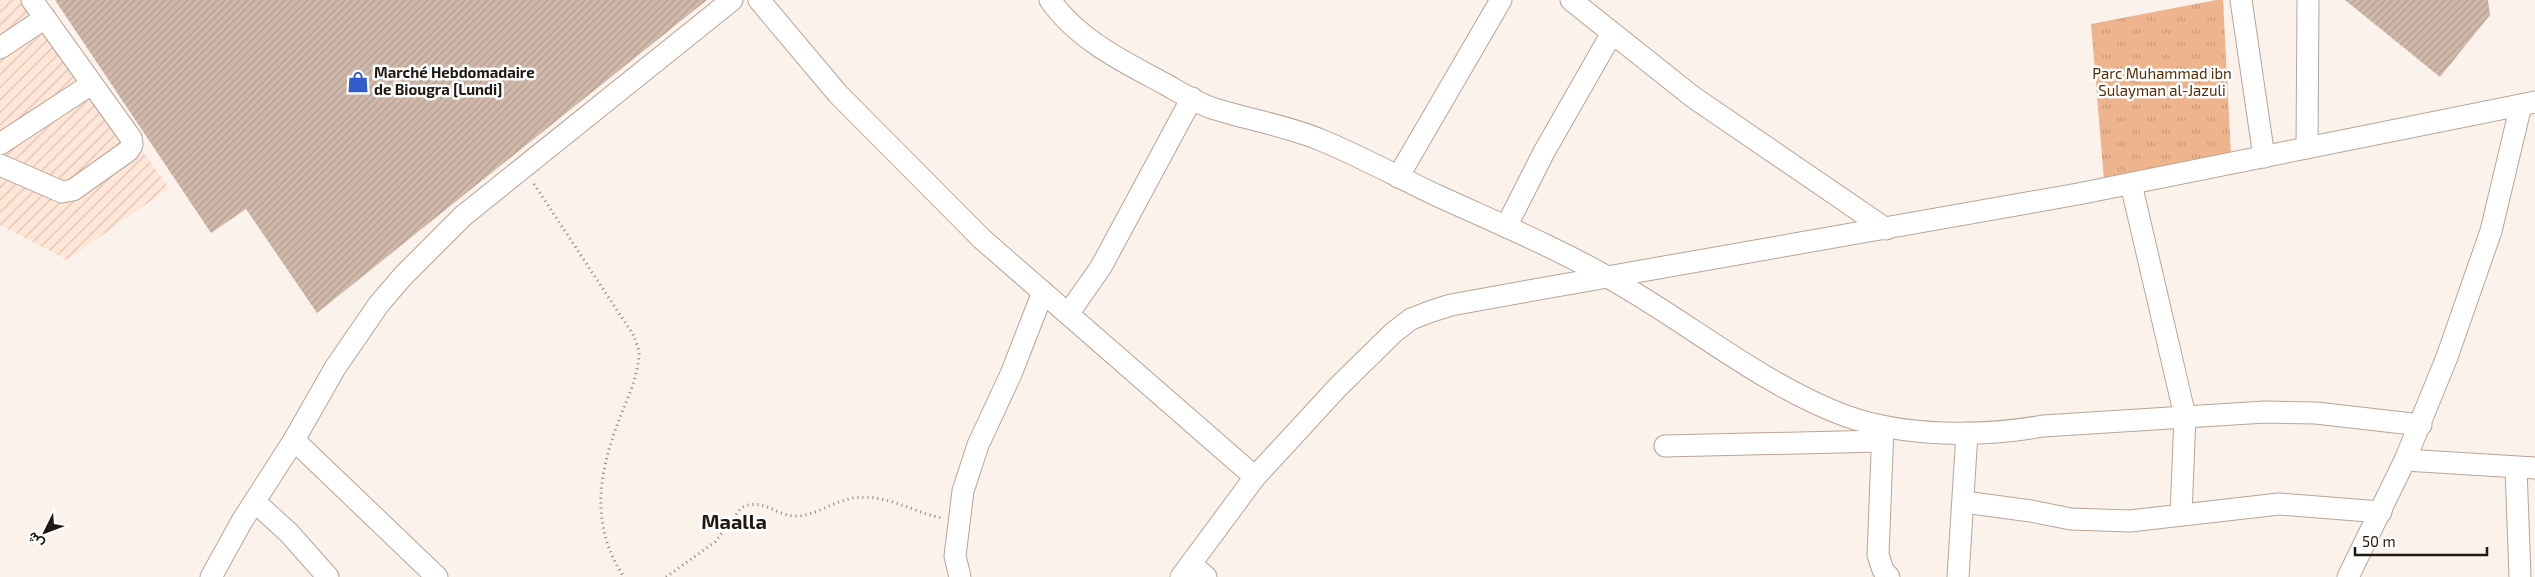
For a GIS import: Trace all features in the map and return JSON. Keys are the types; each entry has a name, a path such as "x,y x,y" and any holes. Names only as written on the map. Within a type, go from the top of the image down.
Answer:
{"street":[{"path":"0,165 62,192 73,190 128,151 132,145 130,138 32,0"},
{"path":"211,577 242,521 256,502 294,440 343,355 403,276 463,216 732,0"},
{"path":"759,0 838,94 914,173 982,239 1255,477"},
{"path":"1050,0 1058,12 1080,32 1112,55 1192,98 1212,108 1320,139 1506,227 1610,278 1802,396 1883,434"},
{"path":"1398,177 1501,0"},
{"path":"1571,0 1693,97 1886,229"},
{"path":"2241,0 2264,157"},
{"path":"2307,148 2308,0"},
{"path":"0,48 45,18"},
{"path":"1506,227 1544,152 1612,33"},
{"path":"0,144 90,84"},
{"path":"1068,314 1101,266 1192,98"},
{"path":"1192,573 1255,477 1358,366 1411,319 1451,305 2131,184 2528,104 2491,231 2447,357 2405,460 2348,577"},
{"path":"2131,184 2185,416 2182,515"},
{"path":"960,577 955,556 963,491 978,445 1011,374 1043,292"},
{"path":"1665,446 1883,434 2007,432 2043,426 2265,412 2316,413 2421,424"},
{"path":"1958,577 1964,502 1966,433"},
{"path":"1883,434 1878,555 1883,570 1889,577"},
{"path":"294,440 436,577"},
{"path":"2405,460 2525,468 2520,577"},
{"path":"256,502 288,533 328,577"},
{"path":"1964,502 2031,511 2071,519 2130,521 2279,504 2381,512"}],"path":[{"path":"522,168 634,336 639,353 633,384 618,421 601,482 600,510 604,534 614,562 624,577"},
{"path":"666,577 715,542 741,508 756,503 765,505 788,516 801,516 854,498 880,499 897,502 935,517 958,521"}],"shaded area":[{"path":"0,0 35,0 169,188 67,260 0,225"}],"green space":[{"name":"Parc Muhammad ibn Sulayman al-Jazuli","path":"2223,0 2231,155 2104,180 2091,24"}],"building":[{"name":"Marché Hebdomadaire de Biougra [Lundi]","path":"55,0 707,0 317,313 246,209 211,233"},
{"path":"2345,0 2488,0 2490,15 2440,77"}],"place":[{"name":"Marché Hebdomadaire de Biougra [Lundi]","path":"358,82"}],"district":[{"name":"Maalla","path":"734,522"}]}
